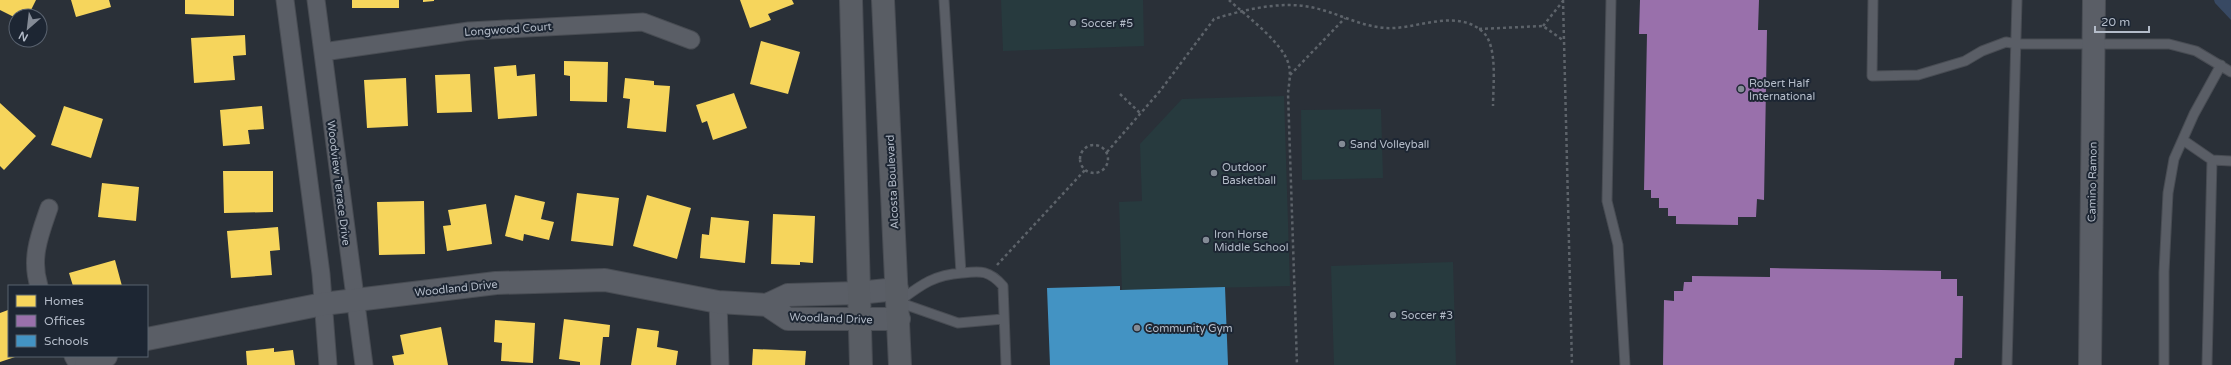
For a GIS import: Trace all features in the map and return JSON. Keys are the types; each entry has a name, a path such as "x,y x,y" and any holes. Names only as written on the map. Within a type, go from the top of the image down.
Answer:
{"main road":[{"path":"851,0 861,365"},
{"name":"Alcosta Boulevard","path":"883,0 900,365"}],"street":[{"path":"285,0 323,304 328,365"},
{"name":"Woodview Terrace Drive","path":"316,0 350,271 356,300 364,365"},
{"name":"Camino Ramon","path":"2090,365 2094,0"},
{"name":"Longwood Court","path":"323,52 469,31 642,22 692,40"},
{"path":"39,285 35,275 36,246 49,208"},
{"name":"Woodland Drive","path":"148,338 323,304 496,283 605,280 718,302 767,305 788,295 858,293 898,303"},
{"path":"718,302 720,365"},
{"name":"Woodland Drive","path":"767,305 788,319 859,320 898,303"},
{"path":"86,365 104,357"}],"lane":[{"path":"944,0 961,273"},
{"path":"1611,0 1607,201 1618,245 1625,365"},
{"path":"1872,0 1872,76 1918,75 1959,63 1982,51 2006,42 2017,44 2169,44 2196,51 2231,72"},
{"path":"2006,365 2017,44 2017,0"},
{"path":"2164,365 2164,272 2168,193 2174,159 2194,114 2221,65"},
{"path":"2183,140 2212,160 2231,161"},
{"path":"2207,365 2212,160"},
{"path":"898,303 922,284 945,274 980,270 995,277 1003,286 1003,319 1006,365"},
{"path":"898,303 958,323 1003,319"}],"path":[{"path":"1229,0 1287,57 1290,75 1288,93 1297,365"},
{"path":"1543,26 1563,0"},
{"path":"1563,0 1572,365"},
{"path":"1107,152 1160,91 1214,19 1241,11 1288,6 1309,7 1378,27 1395,28 1440,21 1472,24 1490,43 1493,64 1493,106"},
{"path":"1290,75 1345,18"},
{"path":"1478,29 1543,26 1564,41"},
{"path":"1120,94 1140,114"},
{"path":"1096,145 1107,152 1109,162 1103,171 1094,174 1085,170 1080,158 1084,150 1096,145"},
{"path":"989,274 1085,170"}],"green space":[{"name":"Soccer #5","path":"1001,0 1143,0 1144,46 1003,51"},
{"name":"Outdoor Basketball","path":"1284,96 1290,286 1122,290 1119,202 1142,201 1140,144 1182,99"},
{"name":"Sand Volleyball","path":"1381,109 1383,178 1302,180 1301,110"},
{"name":"Soccer #3","path":"1453,262 1456,365 1334,365 1331,266"}],"water":[{"path":"2214,0 2231,0 2231,20 2215,3"}],"building: Homes":[{"path":"0,0 36,0 32,8 8,8 8,14 0,10"},
{"path":"71,0 109,0 111,7 76,17"},
{"path":"185,0 234,0 234,16 185,14"},
{"path":"352,0 399,0 399,8 352,8"},
{"path":"423,0 434,0 434,1 423,2"},
{"path":"740,0 792,0 794,4 768,14 771,20 750,28"},
{"path":"245,35 246,55 233,56 235,80 194,83 191,38"},
{"path":"761,41 800,52 788,94 750,84"},
{"path":"564,61 608,62 607,102 570,101 570,76 564,75"},
{"path":"516,65 517,76 535,74 537,116 498,119 494,67"},
{"path":"470,74 472,112 437,113 435,75"},
{"path":"406,78 408,126 367,128 364,80"},
{"path":"625,78 654,81 654,85 670,86 666,132 627,128 630,99 623,98"},
{"path":"734,93 747,128 713,140 707,121 702,123 696,105"},
{"path":"0,103 36,136 4,170 0,166"},
{"path":"64,106 103,119 91,158 51,145"},
{"path":"262,106 264,129 248,130 250,144 223,146 220,110"},
{"path":"223,171 273,171 273,212 224,213"},
{"path":"102,183 139,187 136,221 98,217"},
{"path":"577,193 619,198 613,246 571,241"},
{"path":"515,195 545,202 541,219 554,222 549,240 524,234 523,241 505,236"},
{"path":"647,195 691,208 677,259 633,246"},
{"path":"424,201 425,254 379,255 377,202"},
{"path":"486,204 492,244 447,251 443,226 451,225 448,210"},
{"path":"773,214 815,216 813,263 800,262 800,265 771,264"},
{"path":"711,217 749,221 745,263 700,258 702,234 709,235"},
{"path":"278,227 280,250 270,251 272,275 231,278 227,231"},
{"path":"115,260 122,285 73,285 69,273"},
{"path":"8,310 8,357 15,357 0,362 0,313"},
{"path":"564,319 610,325 609,337 603,337 600,365 580,365 580,362 559,359"},
{"path":"495,320 535,323 533,363 501,361 502,343 494,342"},
{"path":"441,327 448,365 394,365 392,356 404,354 400,335"},
{"path":"637,328 659,331 657,347 678,351 676,365 631,365"},
{"path":"274,348 274,352 293,350 295,365 247,365 246,351"},
{"path":"753,349 806,351 805,365 752,365"}],"building: Offices":[{"path":"1640,0 1759,0 1758,30 1767,30 1764,200 1757,199 1756,217 1738,217 1738,225 1676,224 1676,216 1668,216 1668,208 1659,208 1659,198 1651,198 1651,190 1644,190 1647,34 1639,34"},
{"path":"1770,268 1941,271 1941,279 1957,279 1957,296 1963,296 1962,358 1955,358 1954,365 1663,365 1664,300 1674,301 1674,291 1683,291 1684,282 1692,282 1692,276 1770,277"}],"building: Schools":[{"name":"Community Gym","path":"1120,286 1120,290 1225,287 1228,365 1050,365 1047,288"}],"place":[{"name":"Soccer #5","path":"1073,23"},
{"name":"Robert Half International","path":"1741,89"},
{"name":"Sand Volleyball","path":"1342,144"},
{"name":"Outdoor Basketball","path":"1214,173"},
{"name":"Iron Horse Middle School","path":"1206,240"},
{"name":"Soccer #3","path":"1393,315"},
{"name":"Community Gym","path":"1137,328"}]}
